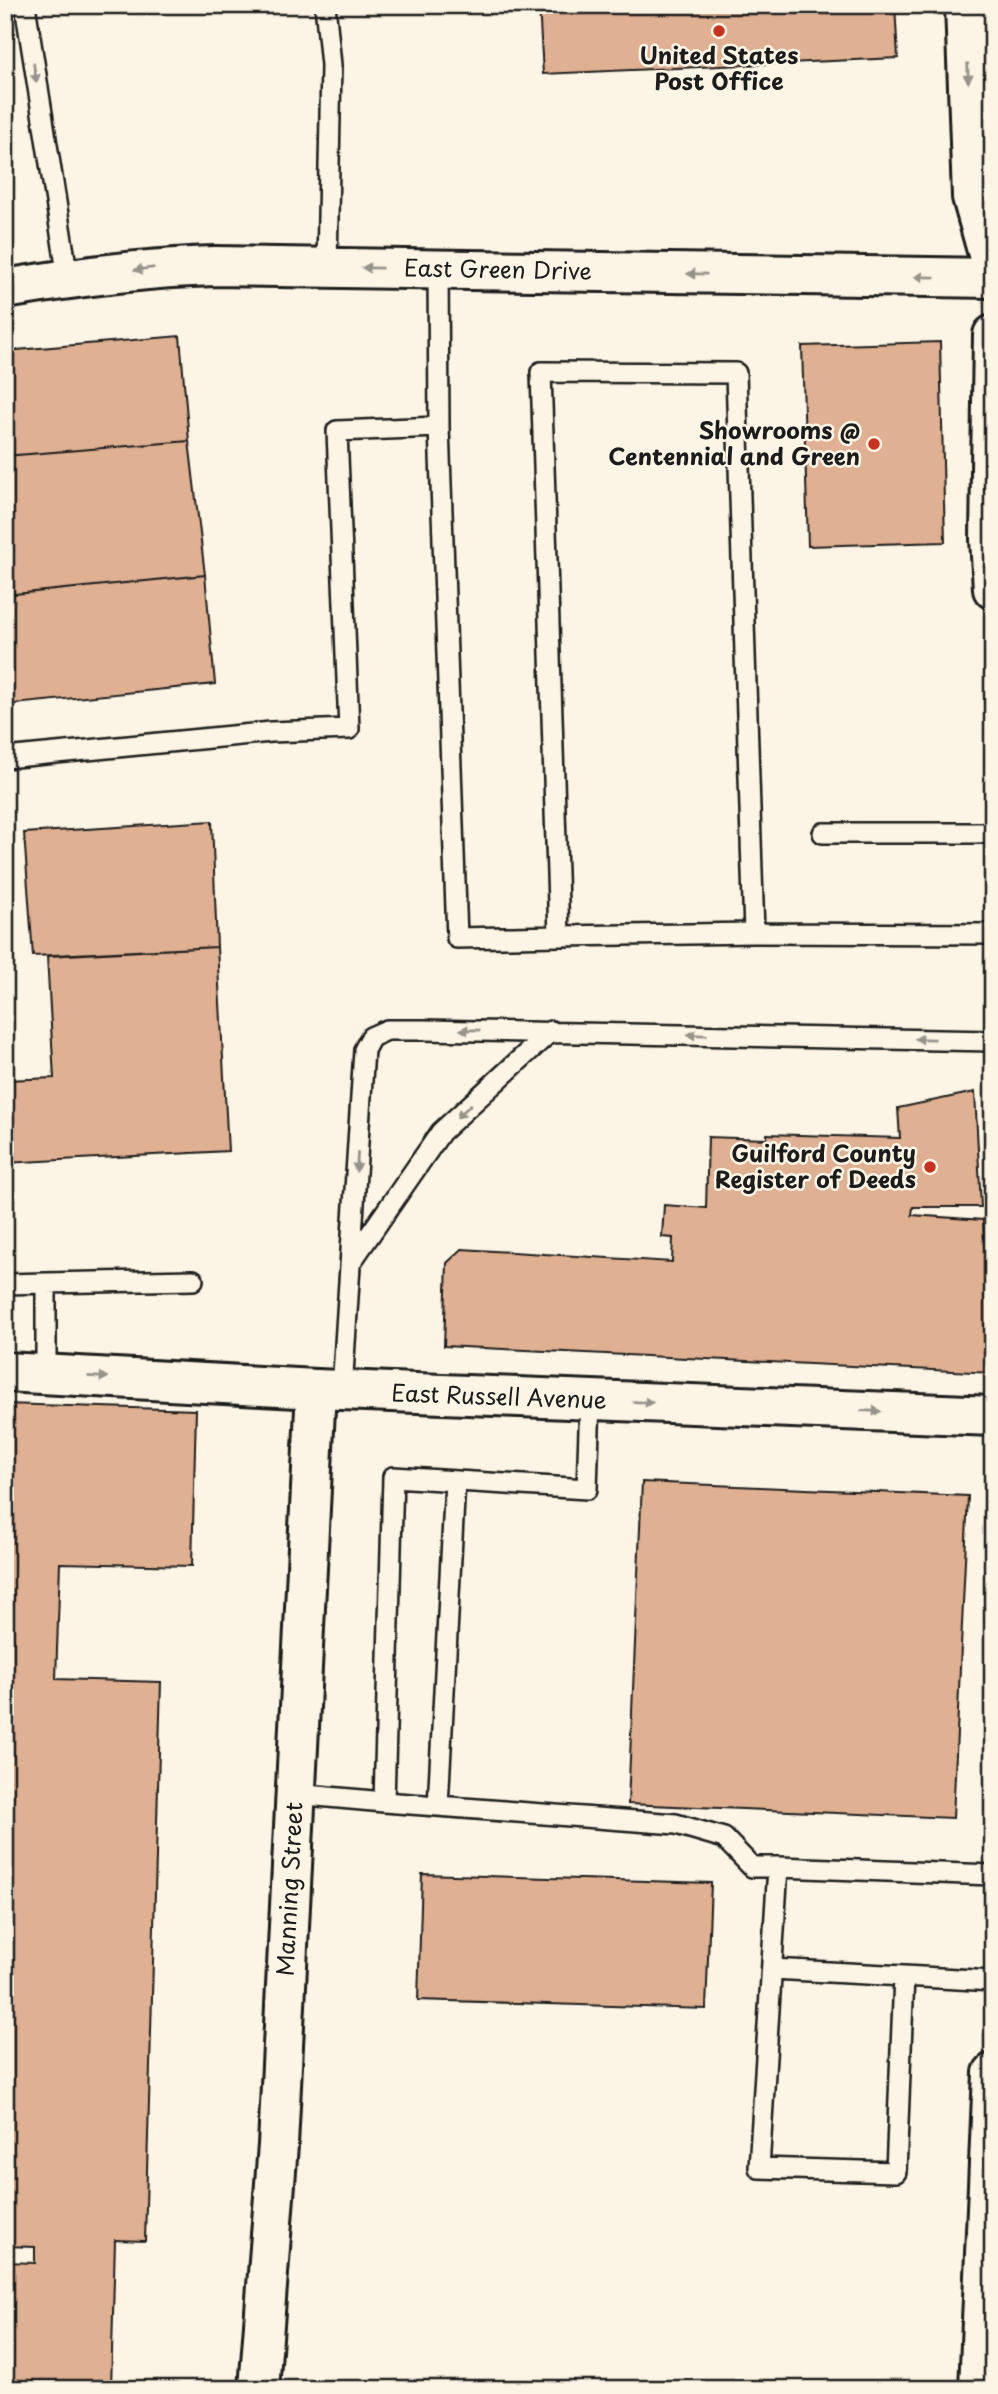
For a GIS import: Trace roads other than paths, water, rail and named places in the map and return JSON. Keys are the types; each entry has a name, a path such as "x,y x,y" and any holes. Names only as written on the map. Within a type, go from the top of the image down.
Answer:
{"main road":[{"path":"965,5 972,197 993,272"},
{"name":"East Green Drive","path":"5,289 68,278 158,268 215,266 993,278"},
{"path":"993,335 993,589"},
{"name":"East Russell Avenue","path":"5,1372 329,1390 993,1416"},
{"name":"Manning Street","path":"259,2389 278,2145 295,1794 329,1390"},
{"path":"984,2380 993,2073"}],"lane":[{"path":"24,5 68,278"},
{"path":"325,5 331,65 327,267"},
{"path":"438,269 439,427 457,938 754,933 993,934"},
{"path":"559,936 541,372 736,373 754,933"},
{"path":"5,758 271,732 349,729 337,430 439,427"},
{"path":"823,833 993,833"},
{"path":"329,1390 350,1264 365,1050 371,1037 387,1030 551,1031 993,1041"},
{"path":"350,1264 441,1132 551,1031"},
{"path":"5,1284 193,1280"},
{"path":"46,1283 46,1374"},
{"path":"384,1802 393,1477 587,1489 590,1400"},
{"path":"439,1806 455,1481"},
{"path":"295,1794 676,1824 724,1838 752,1867 993,1875"},
{"path":"778,1867 759,2168 896,2172 904,1976"},
{"path":"772,1969 993,1982"}],"place":[{"name":"United States Post Office","path":"719,31"},
{"name":"Showrooms @ Centennial and Green","path":"874,444"},
{"name":"Guilford County Register of Deeds","path":"930,1167"}]}
